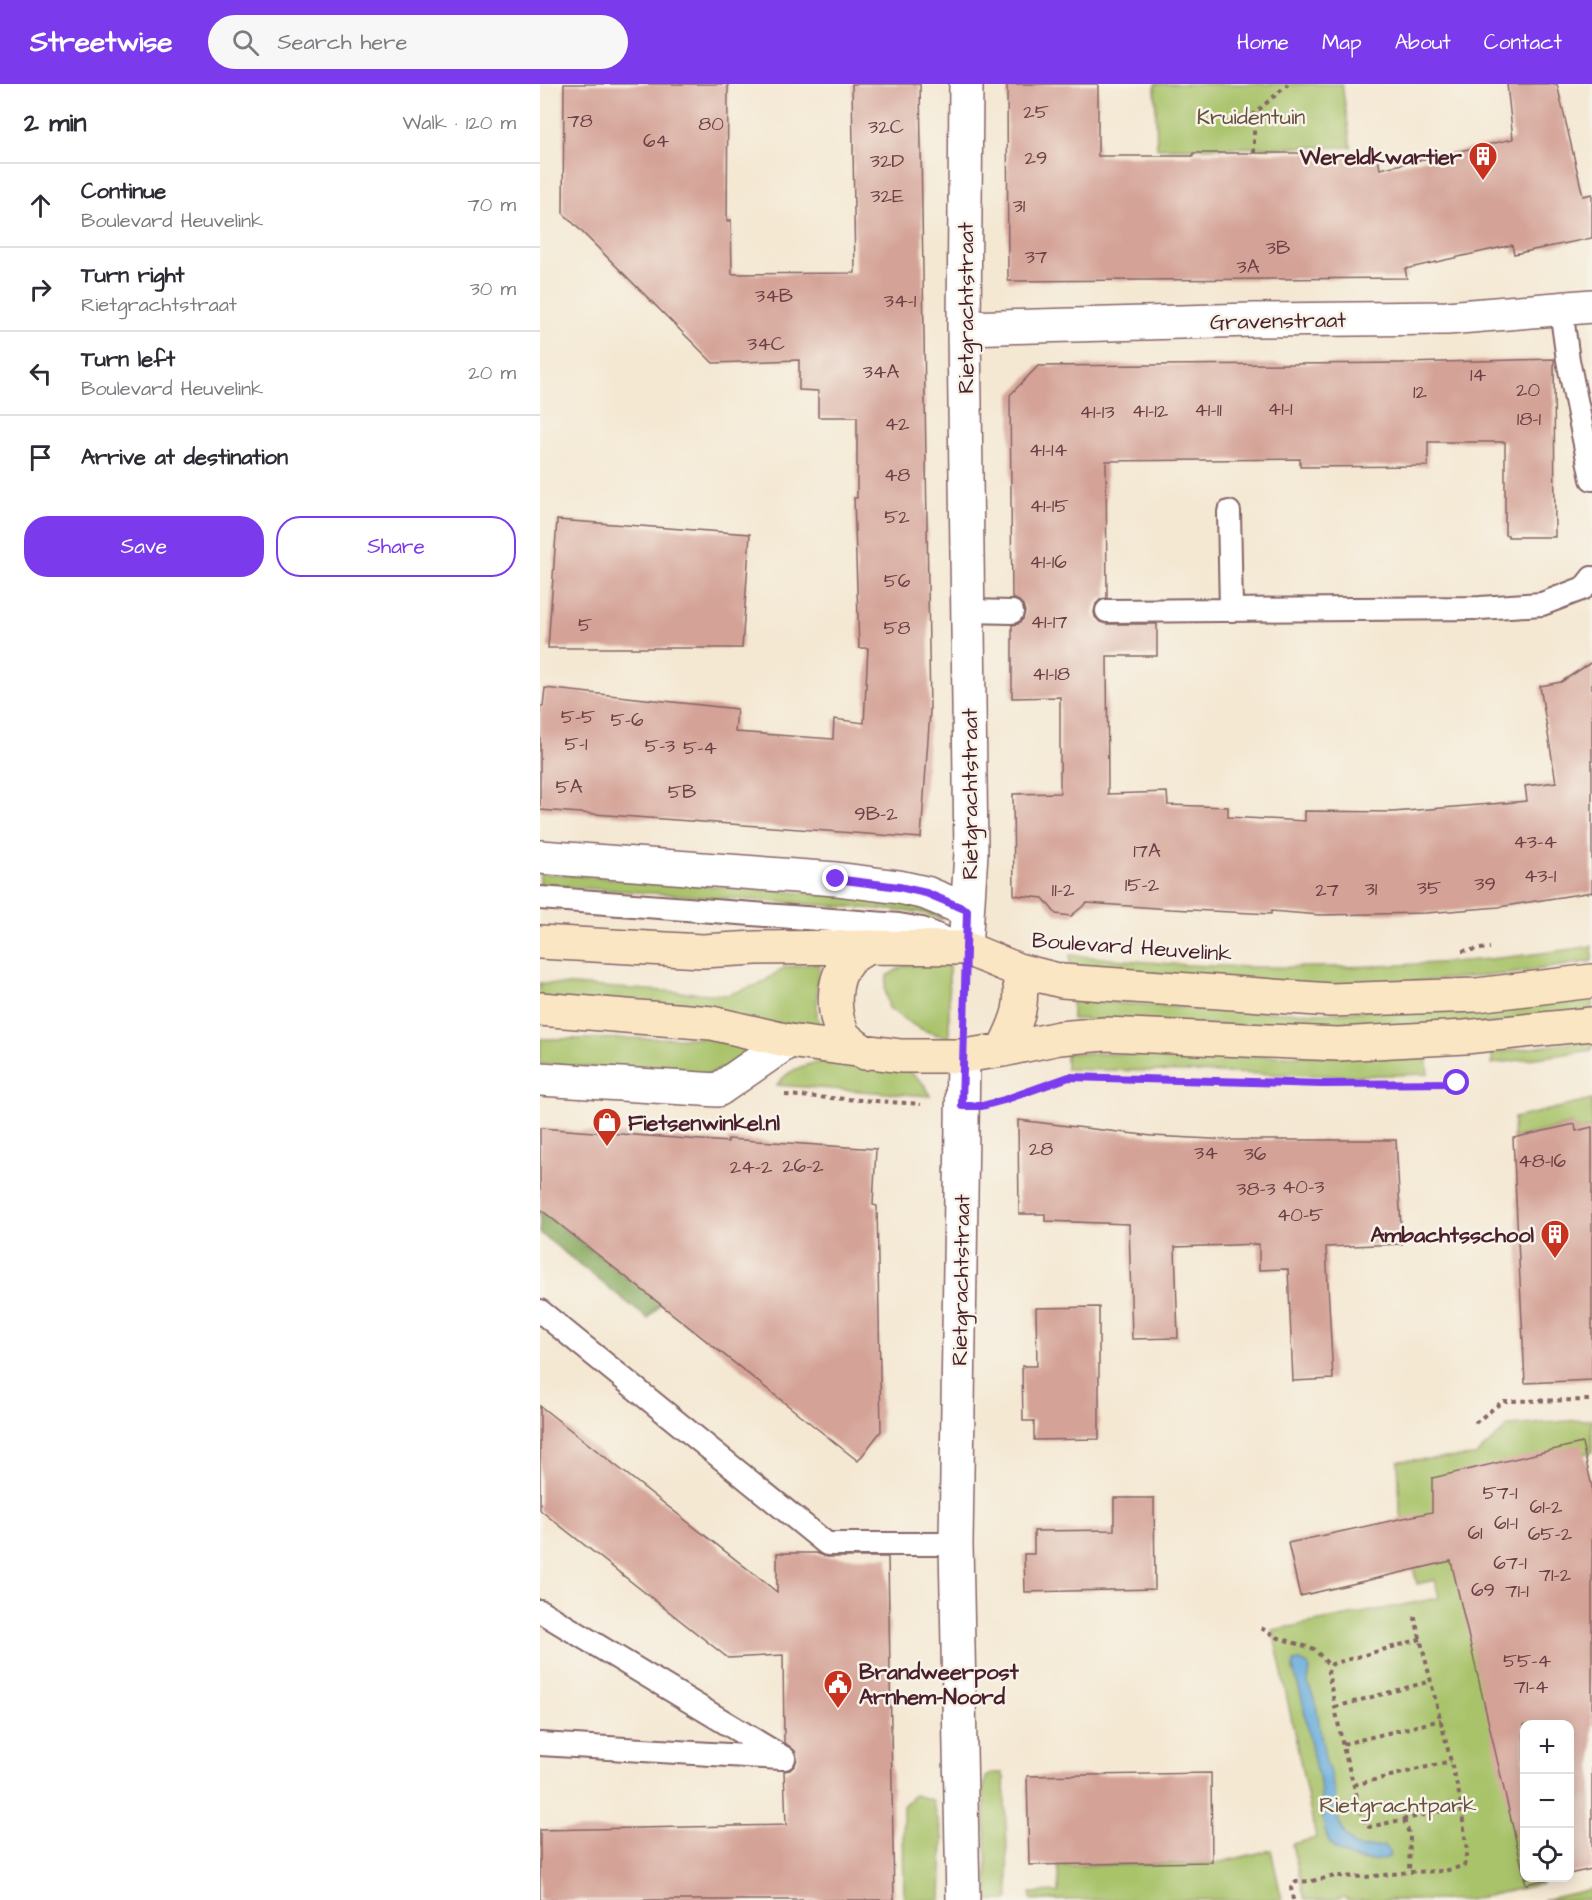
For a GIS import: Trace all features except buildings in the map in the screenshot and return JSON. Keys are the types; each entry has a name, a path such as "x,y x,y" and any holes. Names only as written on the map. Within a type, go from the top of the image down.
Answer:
{"main road":[{"name":"Boulevard Heuvelink","path":"540,942 702,951 756,948 965,948 1018,970 1062,981 1331,1000 1477,995 1592,981"},
{"path":"865,1053 844,1036 838,1019 836,995 840,978 848,961 868,947"},
{"path":"1004,1050 1018,1019 1022,987 1018,970"},
{"path":"540,1009 712,1023 789,1041 865,1053 901,1056 963,1056 1059,1038 1105,1034 1338,1044 1465,1037 1592,1024"}],"street":[{"name":"Rietgrachtstraat","path":"965,948 971,853 964,328 966,84"},
{"name":"Gravenstraat","path":"964,328 1252,320 1447,318 1577,308"},
{"path":"540,857 836,879 926,893 967,910"},
{"path":"540,1079 718,1090 789,1041"},
{"name":"Rietgrachtstraat","path":"963,1056 956,1544 963,1900"}],"lane":[{"path":"1577,308 1568,360 1592,479"},
{"path":"1229,512 1231,609"},
{"path":"1107,611 1480,608 1542,604 1584,588 1592,578"},
{"path":"968,611 1012,612"},
{"name":"Boulevard Heuvelink","path":"540,898 899,925 922,929 965,948"},
{"path":"540,1311 827,1544 956,1544"},
{"path":"540,1611 784,1758 540,1744"}],"path":[{"path":"1254,153 1254,114 1288,84"},
{"path":"963,1056 965,948"},
{"path":"1453,952 1498,948"},
{"path":"718,1090 982,1106 1040,1086"},
{"path":"1475,1423 1503,1401 1592,1400"},
{"path":"1293,1900 1291,1888 1296,1882 1335,1876 1365,1877 1444,1871 1464,1866 1467,1851 1461,1807 1414,1614"},
{"path":"1261,1628 1279,1638 1314,1649 1331,1667"},
{"path":"1421,1639 1332,1664 1328,1672 1343,1744 1363,1818 1369,1827 1461,1807"},
{"path":"1335,1707 1431,1681"},
{"path":"1343,1744 1441,1720"},
{"path":"1354,1785 1450,1761"},
{"path":"1404,1820 1410,1836 1409,1872"}],"green space":[{"name":"Kruidentuin","path":"1155,84 1342,84 1351,147 1157,148"},
{"path":"540,873 912,901 942,919 918,912 540,885"},
{"path":"1592,946 1592,961 1510,974 1315,987 1070,966 1070,955 1215,966 1357,967 1498,958"},
{"path":"820,963 817,981 817,1017 827,1031 540,998 540,983 727,995 760,984 785,967"},
{"path":"918,964 949,966 949,1037 917,1027 889,1008 885,989 887,976 903,966"},
{"path":"1592,992 1592,1010 1473,1025 1330,1030 1072,1019 1072,1000 1244,1011 1331,1013"},
{"path":"707,1038 744,1047 748,1052 727,1067 707,1075 540,1064 540,1039"},
{"path":"1592,1040 1592,1050 1492,1064 1492,1053"},
{"path":"1066,1053 1251,1056 1426,1055 1428,1074 1349,1076 1066,1069"},
{"path":"821,1062 895,1065 916,1077 925,1086 930,1096 777,1085 796,1069"},
{"path":"1592,1100 1592,1127 1576,1131 1574,1124 1513,1138 1514,1118"},
{"path":"540,1211 652,1297 680,1279 648,1319 540,1233"},
{"name":"Rietgrachtpark","path":"1592,1419 1592,1452 1450,1480 1520,1822 1520,1882 1541,1882 1542,1884 1468,1900 1347,1900 1345,1897 1330,1900 1305,1900 1292,1844 1316,1838 1273,1630 1439,1598 1435,1580 1417,1584 1400,1509 1398,1461 1475,1456 1509,1426"},
{"path":"994,1773 1002,1773 1004,1778 1009,1900 988,1900 984,1788 986,1777"},
{"path":"914,1795 932,1800 943,1837 941,1900 904,1900 903,1806"},
{"path":"1271,1850 1282,1900 1031,1900 1031,1893 1059,1892 1058,1866 1217,1863"},
{"path":"1592,1889 1592,1900 1543,1900"}],"water":[{"path":"1300,1661 1307,1664 1310,1669 1308,1683 1316,1705 1338,1819 1344,1833 1354,1846 1363,1848 1385,1846 1390,1851 1389,1857 1370,1861 1352,1858 1336,1850 1328,1840 1325,1832 1319,1777 1293,1668 1294,1662"}],"place":[{"name":"Wereldkwartier","path":"1483,182"},
{"name":"Fietsenwinkel.nl","path":"607,1148"},
{"name":"Ambachtsschool","path":"1555,1260"},
{"name":"Brandweerpost Arnhem-Noord","path":"838,1710"}],"route":[{"path":"836,879 926,893 967,910 962,1106 982,1106 1069,1077 1322,1084 1457,1083"}]}
